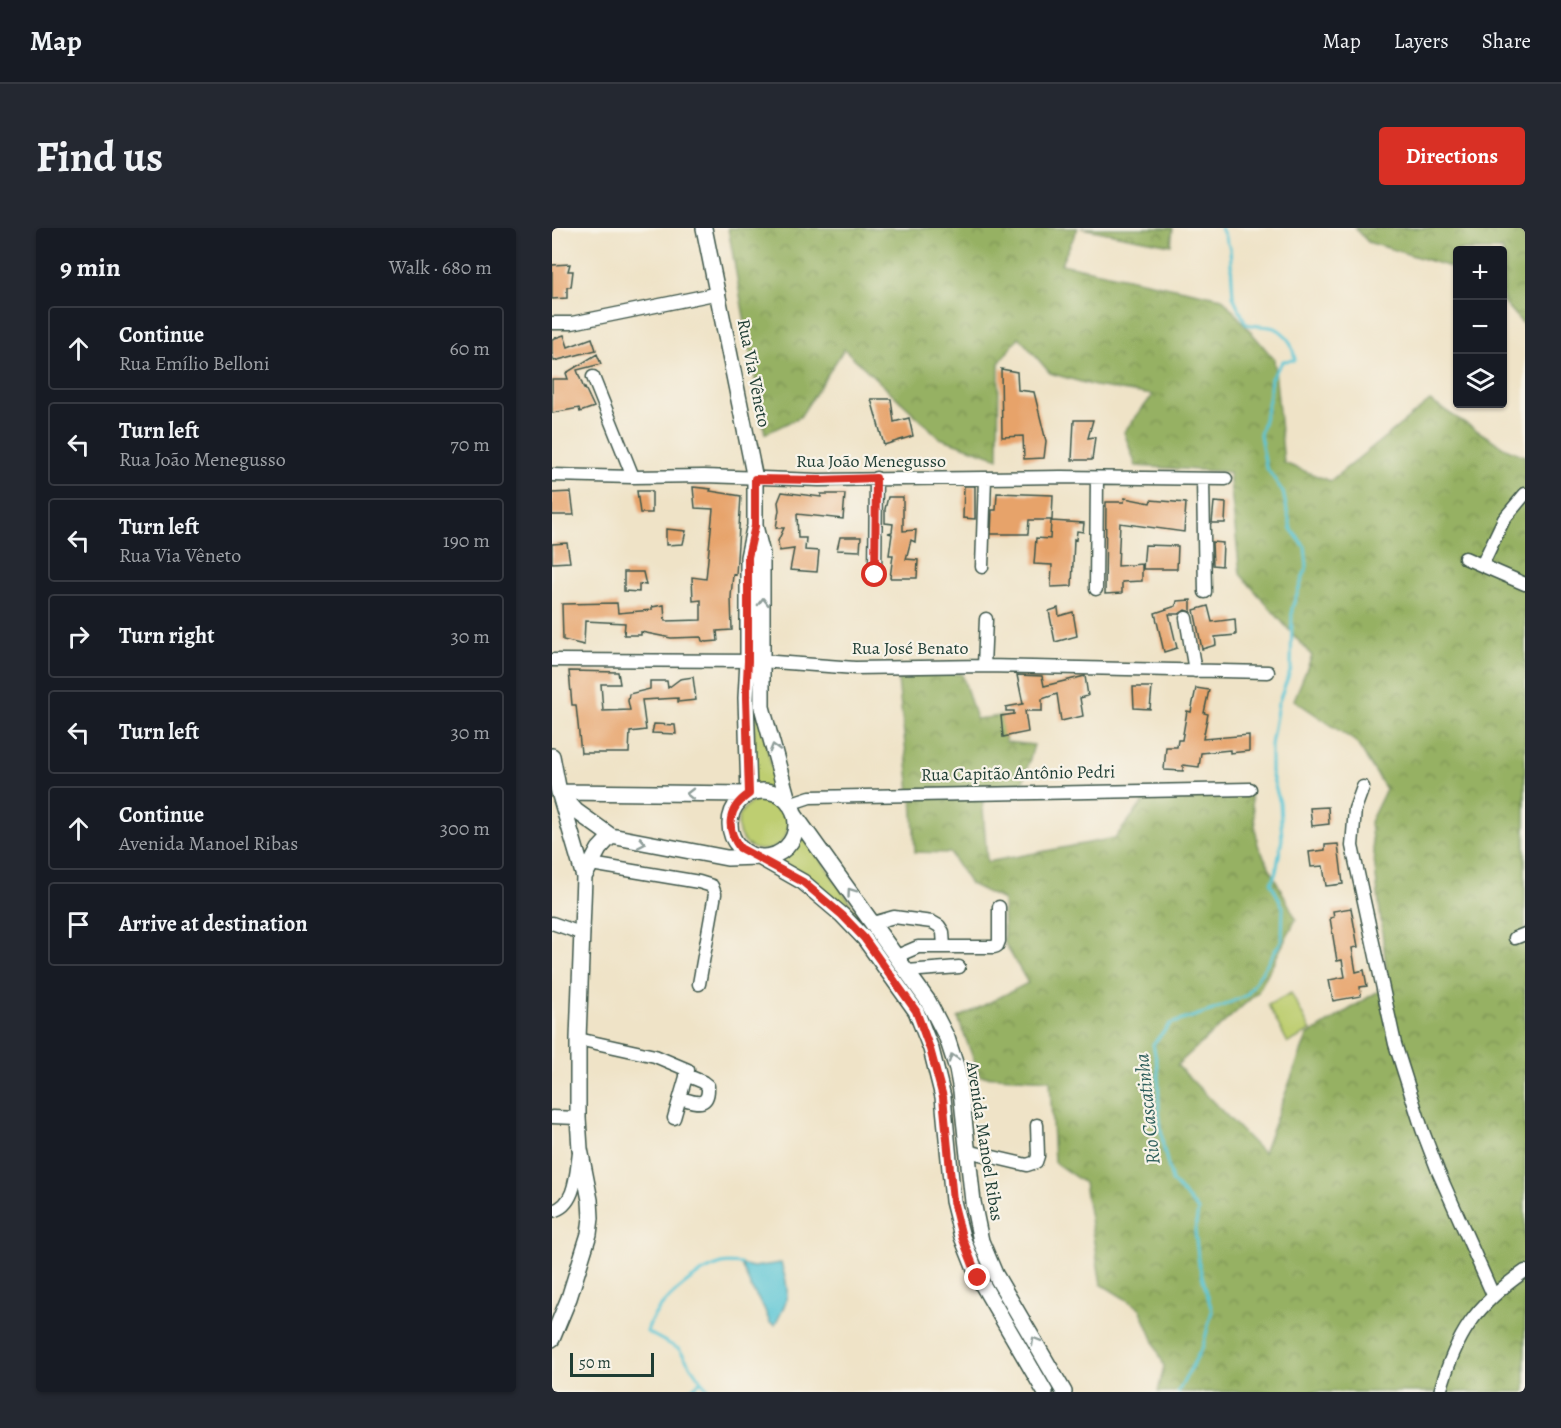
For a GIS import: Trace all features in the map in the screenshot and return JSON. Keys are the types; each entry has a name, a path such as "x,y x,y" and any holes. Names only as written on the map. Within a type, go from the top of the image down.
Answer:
{"main road":[{"name":"Rua Via Vêneto","path":"704,228 755,479 755,526 762,554 755,661 746,698 749,794"},
{"name":"Rua Via Vêneto","path":"755,661 762,707 791,809"},
{"path":"552,756 556,791 588,870"},
{"path":"556,791 749,794 771,792 781,797 791,809 796,825 794,836 780,852 759,857 748,854 733,839 730,819 733,809 749,794"},
{"name":"Avenida Manoel Ribas","path":"556,791 576,811 611,836 728,858 787,872"},
{"name":"Avenida Manoel Ribas","path":"791,809 928,1001 947,1038 961,1091 973,1202 981,1241 995,1274 1064,1392"},
{"path":"552,1339 569,1298 589,1234 591,1218 590,1200 580,1149 578,1118 582,934 588,870 599,849 611,836"},
{"name":"Avenida Manoel Ribas","path":"728,858 759,857 803,882 864,938 916,1011 930,1049 943,1097 953,1201 962,1237 978,1278 1045,1392"}],"street":[{"path":"552,323 572,323 719,293"},
{"path":"593,377 633,477"},
{"name":"Rua João Menegusso","path":"552,475 704,476 819,480 876,478 1226,479"},
{"path":"875,575 876,478"},
{"path":"982,567 985,478"},
{"path":"1096,589 1097,478"},
{"path":"1203,480 1205,592"},
{"path":"1482,565 1504,519 1525,494"},
{"path":"1465,558 1525,584"},
{"path":"1186,618 1195,670"},
{"path":"984,666 986,619"},
{"name":"Rua José Benato","path":"552,660 755,661 855,668 984,666 1269,672"},
{"path":"1363,787 1355,809 1352,846 1395,1044 1438,1171 1493,1294"},
{"name":"Rua Capitão Antônio Pedri","path":"791,809 810,797 1250,789"},
{"path":"588,870 699,882 712,886 715,894 699,984"},
{"path":"897,956 918,947 997,946 999,907"},
{"path":"873,923 894,917 932,922 943,932 944,947"},
{"path":"552,923 582,934"},
{"path":"907,971 959,967"},
{"path":"578,1040 655,1056 688,1070 674,1118"},
{"path":"680,1098 699,1103 704,1101 708,1093 708,1086 686,1075"},
{"path":"552,1117 578,1118"},
{"path":"967,1151 1027,1165 1032,1164 1036,1162 1038,1156 1037,1125"},
{"path":"552,1210 559,1209 567,1202 573,1186 580,1149"},
{"path":"1440,1392 1453,1352 1464,1331 1493,1294 1525,1270"}],"green space":[{"path":"728,228 1078,228 1061,264 1222,298 1274,359 1284,463 1330,481 1430,401 1505,448 1525,456 1525,1392 1158,1392 1164,1366 1140,1308 1101,1284 1084,1183 1054,1162 1050,1080 980,1076 958,1018 1028,983 1004,942 1003,900 970,884 950,853 915,852 912,796 982,795 987,862 1115,838 1152,791 1250,790 1258,845 1296,919 1258,992 1177,1065 1263,1153 1307,1036 1388,985 1370,822 1386,789 1356,742 1294,700 1312,656 1240,574 1229,472 1136,466 1124,432 1153,395 1095,386 1050,373 1019,337 999,363 998,458 940,438 844,349 800,417 765,434"},
{"path":"1081,228 1173,228 1171,245"},
{"path":"1355,228 1525,228 1525,329 1507,306 1507,246 1453,246 1453,268 1368,242"},
{"path":"897,671 962,674 976,719 1001,716 1006,742 1034,745 1021,789 910,791"},
{"path":"756,703 778,792 751,787"},
{"path":"758,800 768,800 781,807 788,820 788,830 781,843 768,850 758,850 749,846 742,839 738,830 738,820 742,811 749,804"},
{"path":"800,829 863,921 861,924 771,861 790,850"},
{"path":"1291,993 1311,1031 1288,1043 1268,1005"}],"water":[{"path":"781,1263 787,1295 775,1325 770,1323 741,1264 753,1267"}],"building":[{"path":"570,264 568,271 573,271 571,287 567,287 567,298 552,299 552,265"},
{"path":"564,335 568,347 592,338 596,350 554,361 552,339"},
{"path":"597,354 601,364 577,370 594,407 580,412 579,408 552,413 552,379 568,379 566,373"},
{"path":"1001,369 1017,372 1018,390 1034,392 1046,441 1044,458 1024,459 1023,436 1002,437"},
{"path":"871,399 891,399 894,422 909,418 913,436 884,445"},
{"path":"1074,420 1093,420 1088,438 1095,437 1092,460 1072,460"},
{"path":"964,486 975,486 975,519 963,518"},
{"path":"693,487 741,496 736,575 733,574 731,597 732,630 717,631 718,641 706,642 702,641 701,637 671,638 641,632 641,635 624,635 625,623 585,621 584,645 563,640 562,604 617,603 618,613 652,610 652,607 664,605 665,621 701,620 701,600 693,601 692,577 706,579 713,509 695,508"},
{"path":"637,491 652,491 652,513 640,513"},
{"path":"571,492 574,515 552,515 552,493"},
{"path":"782,492 821,497 821,494 845,494 843,519 797,514 798,538 806,538 805,550 819,551 817,572 790,570 794,549 779,551 778,541 784,528 776,528 778,502"},
{"path":"997,493 1053,495 1052,520 1029,520 1028,534 991,534 992,510 996,510"},
{"path":"888,497 903,497 903,531 916,530 915,542 911,540 906,559 918,560 917,578 890,578 893,555 889,555 892,534 888,533 892,532 893,524 885,523"},
{"path":"1125,498 1150,503 1151,500 1186,503 1184,532 1120,523 1118,566 1142,564 1142,581 1122,582 1122,593 1105,594 1106,502 1124,502"},
{"path":"1214,502 1226,503 1225,523 1212,523"},
{"path":"1051,521 1084,523 1083,532 1077,531 1076,540 1074,539 1072,586 1051,587 1052,565 1034,564 1036,538 1050,539"},
{"path":"666,529 686,531 683,544 666,545"},
{"path":"840,537 861,537 860,551 837,550"},
{"path":"1212,542 1223,543 1222,566 1213,565"},
{"path":"567,543 570,562 552,563 552,544"},
{"path":"1145,545 1178,546 1177,569 1143,569"},
{"path":"624,572 643,572 646,585 639,584 639,592 624,591"},
{"path":"1191,600 1191,612 1185,610 1179,614 1169,614 1177,648 1164,652 1155,613 1176,606 1177,601"},
{"path":"1208,606 1212,622 1235,619 1236,635 1215,637 1216,645 1202,649 1194,610"},
{"path":"1058,608 1059,616 1073,612 1077,636 1055,642 1049,611"},
{"path":"569,671 618,672 620,684 601,684 603,711 630,710 629,694 650,689 650,681 667,681 668,688 680,679 693,677 696,700 678,702 678,698 642,700 646,730 630,732 629,753 581,753 576,705 572,705"},
{"path":"1017,675 1042,676 1044,686 1085,676 1088,696 1080,698 1083,716 1061,721 1057,694 1042,699 1042,711 1025,711 1028,732 1003,737 1001,716 1014,714 1014,711 1006,711 1006,707 1023,704"},
{"path":"1133,687 1152,687 1150,709 1134,708"},
{"path":"1196,688 1209,690 1204,713 1208,714 1203,739 1249,735 1249,751 1201,753 1199,767 1183,765 1183,771 1164,770 1166,747 1177,747 1178,740 1182,740 1187,711 1191,712"},
{"path":"654,724 675,725 676,734 652,733"},
{"path":"1328,807 1329,824 1312,826 1310,808"},
{"path":"1338,844 1343,884 1326,886 1323,866 1311,867 1309,852 1325,850 1325,845"},
{"path":"1351,908 1358,947 1352,948 1356,972 1364,970 1367,986 1360,987 1361,996 1333,1001 1329,980 1345,977 1342,960 1337,961 1330,918 1334,917 1333,911"}],"waterway":[{"name":"Rio Cascatinha","path":"1178,1392 1203,1346 1212,1311 1199,1265 1195,1231 1198,1210 1172,1181 1163,1146 1158,1069 1153,1044 1170,1024 1213,1010 1247,995 1282,940 1283,907 1271,883 1276,872 1282,839 1280,803 1271,772 1271,745 1278,704 1291,669 1292,608 1307,566 1305,547 1291,529 1283,492 1266,467 1260,435 1269,400 1271,378 1283,361 1295,360 1294,355 1288,339 1276,328 1246,324 1233,296 1230,248 1221,228"},
{"path":"701,1381 679,1349 647,1332 658,1311 688,1281 722,1264 741,1264"},
{"path":"688,1392 701,1381 711,1392"}],"route":[{"path":"875,575 876,478 755,479 755,526 748,557 746,698 749,794 733,809 730,829 733,839 740,848 803,882 842,915 864,938 916,1011 930,1049 943,1097 953,1201 962,1237 978,1278"}]}
